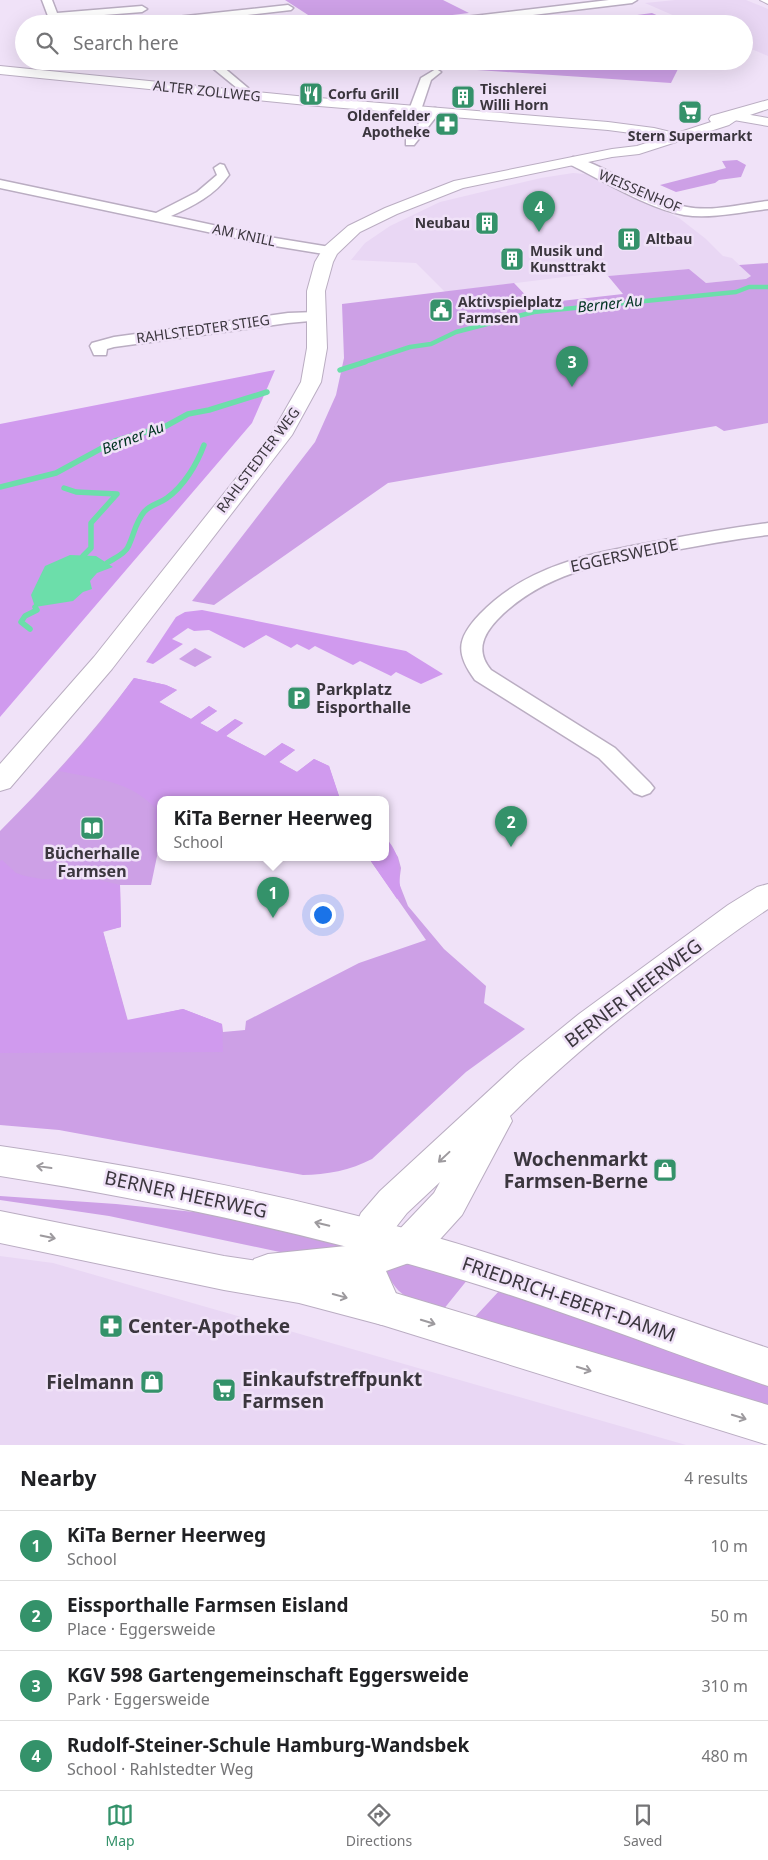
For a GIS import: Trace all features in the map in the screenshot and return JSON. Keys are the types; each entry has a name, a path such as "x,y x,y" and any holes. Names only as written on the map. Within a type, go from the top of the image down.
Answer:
{"main road":[{"name":"ALTER ZOLLWEG","path":"0,70 238,94 590,125 672,137"},
{"name":"RAHLSTEDTER WEG","path":"0,782 103,663 281,435 312,382 317,348 316,290 330,250 354,229 371,220 446,189 612,153 639,150 672,137 724,122 733,116 768,104"},
{"path":"733,116 768,122"},
{"name":"ALTER ZOLLWEG","path":"590,125 630,141"},
{"name":"RAHLSTEDTER WEG","path":"612,153 630,141 672,137"},
{"name":"BERNER HEERWEG","path":"0,1161 88,1174 220,1199 367,1249 402,1194 505,1100 531,1073 583,1028 670,962 768,894"},
{"name":"BERNER HEERWEG","path":"409,1246 448,1204 505,1100"},
{"path":"0,1227 224,1273 299,1285 382,1307 768,1425"},
{"name":"FRIEDRICH-EBERT-DAMM","path":"367,1249 409,1246 491,1271 768,1367"},
{"path":"224,1273 367,1249 368,1280 382,1307"}],"street":[{"path":"47,0 53,15"},
{"path":"130,0 149,15"},
{"path":"506,15 632,0"},
{"path":"228,15 288,8"},
{"path":"66,15 142,9"},
{"path":"221,70 244,88 238,94"},
{"path":"415,110 426,78 436,72"},
{"path":"410,142 435,111"},
{"name":"WEISSENHOF","path":"573,161 662,203 685,211 706,212 768,205"},
{"path":"158,217 191,201 209,189 223,175 220,168"},
{"name":"AM KNILL","path":"0,184 260,239 330,250"},
{"name":"RAHLSTEDTER STIEG","path":"100,352 98,346 114,342 288,318 316,317"},
{"name":"EGGERSWEIDE","path":"642,788 607,753 483,675 472,658 470,648 473,636 504,601 522,588 565,568 601,557 768,529"}],"shaded area":[{"path":"285,0 443,0 469,13 452,15 308,15"},
{"path":"675,0 746,0 768,9 768,56 753,50 753,15 672,15 645,3"},
{"path":"652,13 656,15 637,15"},
{"path":"478,70 678,70 671,83"},
{"path":"737,160 746,165 741,177 719,180 715,183 676,192 660,185 726,168 722,161"},
{"path":"573,173 586,174 679,218 706,239 723,256 732,258 751,276 746,279 706,283 689,269 608,276 604,272 445,292 416,263 351,260 365,243 390,226 440,202 541,178"},
{"path":"768,263 768,423 724,431 716,426 388,483 214,605 192,601 315,442 336,395 344,358 342,304 514,283 534,304 623,294 608,276 689,269 706,283 746,279 751,276 739,265"},
{"path":"275,370 252,423 0,717 0,424"},
{"path":"70,555 96,556 113,567 97,573 90,581 92,589 83,592 73,601 35,607 31,595 45,566"},
{"path":"202,610 406,651 443,674 421,684 396,672 391,676 360,661 353,665 315,646 309,650 297,644 291,648 266,635 244,648 209,630 194,631 188,628 172,639 183,644 153,664 146,662 176,617 185,612"},
{"path":"195,648 212,657 195,667 179,659"},
{"path":"134,678 166,685 177,690 159,702 191,719 209,706 217,711 200,723 217,732 235,719 243,723 226,736 265,756 282,743 295,750 279,762 297,772 314,759 329,766 339,796 157,796 157,856 151,885 120,885 121,927 103,931 128,1021 183,1009 222,1024 223,1032 245,1030 246,1021 359,963 426,940 371,861 389,861 389,843 398,857 401,868 399,883 408,906 444,949 486,986 484,1003 525,1029 466,1072 372,1159 338,1171 303,1175 59,1130 0,1125 0,831 70,757"},
{"path":"134,678 166,685 177,690 159,702 191,719 209,706 217,711 200,723 217,732 235,719 243,723 226,736 265,756 282,743 295,750 279,762 297,772 314,759 329,766 339,796 157,796 157,830 154,818 155,808 135,792 111,782 59,771 97,728"},
{"path":"389,842 396,853 399,866 402,897 397,899 371,861 389,861"},
{"path":"2,860 16,873 25,876 41,879 99,880 120,885 121,927 103,932 127,1020 183,1009 222,1024 223,1052 0,1053 0,861"},
{"path":"0,1196 116,1204 214,1214 348,1245 338,1251 294,1255 109,1216 0,1200"},
{"name":"Einkaufstreffpunkt Farmsen","path":"0,1256 53,1263 686,1445 0,1445"},
{"path":"399,1259 468,1279 443,1310 415,1301 401,1293 385,1268"},
{"path":"500,1290 768,1382 768,1411 473,1319"}],"waterway":[{"name":"Berner Au","path":"361,363 410,347 431,344 456,332 534,312 736,292 749,287 768,287"},
{"name":"Berner Au","path":"340,370 365,362"},
{"name":"Berner Au","path":"0,487 56,473 115,441 166,426 188,414 209,410 267,392"},
{"path":"107,563 126,550 144,512 149,507 167,498 184,481 198,460 204,445"},
{"path":"64,488 76,492 117,494 91,523 91,548 83,556"},
{"path":"30,629 21,622 25,616 37,610 35,607"}],"place":[{"name":"Corfu Grill","path":"311,94"},
{"name":"Tischlerei Willi Horn","path":"463,97"},
{"name":"Stern Supermarkt","path":"690,112"},
{"name":"Oldenfelder Apotheke","path":"447,124"},
{"name":"Neubau","path":"487,223"},
{"name":"Rudolf-Steiner-Schule Hamburg-Wandsbek","path":"539,232"},
{"name":"Altbau","path":"629,239"},
{"name":"Musik und Kunsttrakt","path":"512,259"},
{"name":"Aktivspielplatz Farmsen","path":"441,310"},
{"name":"KGV 598 Gartengemeinschaft Eggersweide","path":"572,387"},
{"name":"Parkplatz Eisporthalle","path":"299,698"},
{"name":"Bücherhalle Farmsen","path":"92,828"},
{"name":"Eissporthalle Farmsen Eisland","path":"511,847"},
{"name":"KiTa Berner Heerweg","path":"273,918"},
{"name":"Wochenmarkt Farmsen-Berne","path":"665,1170"},
{"name":"Center-Apotheke","path":"111,1326"},
{"name":"Fielmann","path":"152,1382"},
{"name":"Einkaufstreffpunkt Farmsen","path":"224,1390"}]}
